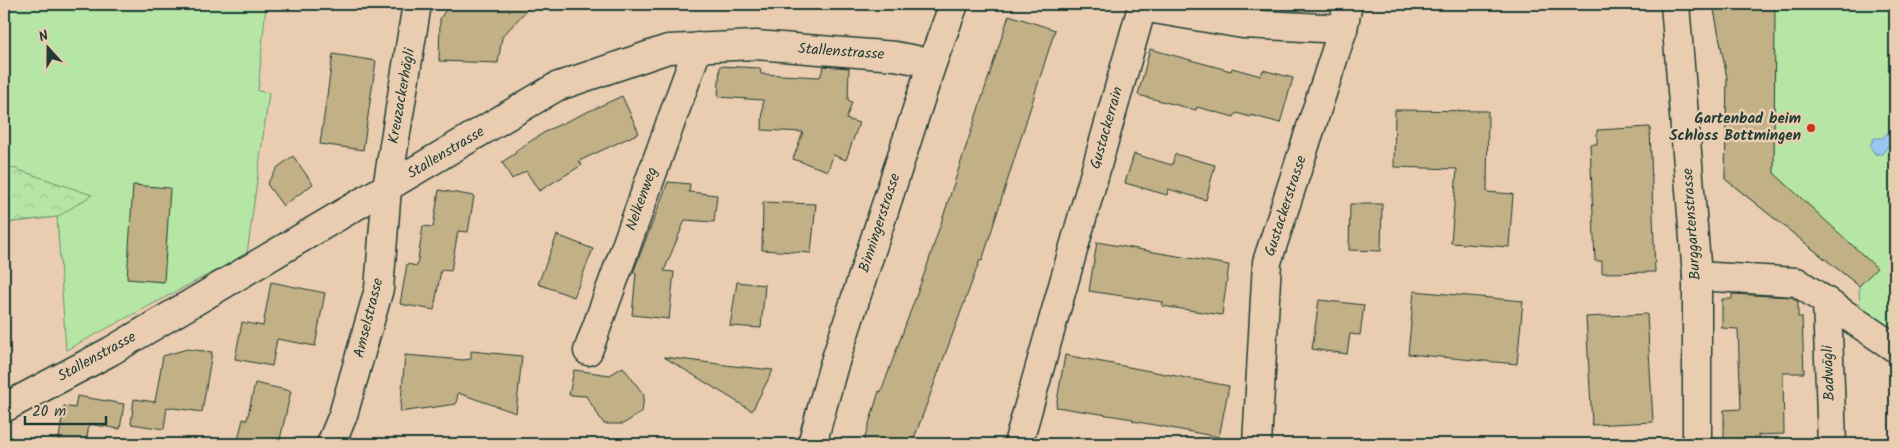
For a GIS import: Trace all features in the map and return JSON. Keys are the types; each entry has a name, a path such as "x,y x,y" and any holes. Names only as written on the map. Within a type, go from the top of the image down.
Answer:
{"street":[{"name":"Kreuzackerhägli","path":"387,188 418,4"},
{"name":"Binningerstrasse","path":"812,444 833,368 932,63 954,4"},
{"name":"Burggartenstrasse","path":"1675,4 1697,276 1697,444"},
{"name":"Gustackerrain","path":"1018,444 1142,7 1243,24 1346,16"},
{"name":"Gustackerstrasse","path":"1257,444 1268,262 1346,16"},
{"name":"Stallenstrasse","path":"4,408 111,351 556,87 668,48 756,45 895,56 932,63"},
{"name":"Nelkenweg","path":"588,351 603,304 698,47"},
{"name":"Amselstrasse","path":"331,444 344,415 379,289 387,188"},
{"path":"1697,276 1797,282 1895,348"},
{"name":"Badwägli","path":"1827,302 1832,444"}],"green space":[{"path":"4,4 266,4 258,91 269,93 247,254 66,350 57,217 4,223"},
{"name":"Gartenbad beim Schloss Bottmingen","path":"1713,4 1895,4 1895,339 1860,313 1859,286 1725,179 1727,78"},
{"path":"4,165 92,195 57,217 4,223"}],"water":[{"path":"1895,112 1895,163 1889,154 1890,147 1888,146 1882,154 1875,154 1870,146 1874,138 1883,138 1893,127 1891,118"}],"building":[{"path":"449,4 532,4 502,37 498,63 439,61 440,19"},
{"path":"1713,4 1775,4 1774,173 1877,268 1859,286 1725,179 1727,78"},
{"path":"1009,15 1055,30 982,261 980,260 912,444 863,444 879,391 881,392 927,266"},
{"path":"1150,49 1231,71 1232,68 1261,76 1263,70 1293,78 1280,123 1251,115 1251,117 1236,113 1234,117 1197,107 1196,110 1138,95"},
{"path":"333,54 376,61 363,150 320,144"},
{"path":"720,66 760,68 761,74 820,77 824,66 849,68 848,100 852,102 846,119 859,123 846,160 833,155 828,171 793,159 803,132 762,130 763,100 718,97"},
{"path":"622,96 639,133 579,161 582,165 539,191 526,171 512,179 502,162 516,153 515,151 550,129"},
{"path":"1395,110 1488,111 1487,192 1513,194 1509,247 1451,243 1457,169 1394,167"},
{"path":"1650,127 1655,272 1602,273 1602,261 1595,261 1590,144 1597,144 1597,130"},
{"path":"1134,154 1172,165 1175,154 1215,165 1206,200 1168,189 1167,195 1125,183"},
{"path":"293,156 313,184 283,206 267,184 278,167"},
{"path":"668,182 690,184 689,192 717,195 714,222 685,220 664,271 674,272 669,319 632,315 636,273 633,273"},
{"path":"133,185 170,188 164,282 127,279"},
{"path":"439,190 474,196 468,232 458,231 451,271 441,270 434,310 400,304 407,264 417,266 423,226 433,227"},
{"path":"763,202 816,204 811,253 762,250"},
{"path":"1350,204 1382,204 1381,251 1349,250"},
{"path":"557,235 593,249 574,297 538,284"},
{"path":"1097,242 1229,265 1222,315 1162,306 1163,302 1089,291"},
{"path":"271,282 325,293 315,346 277,339 272,366 235,359 242,322 263,326"},
{"path":"737,282 765,285 761,328 730,326"},
{"path":"1414,291 1523,301 1517,364 1408,354"},
{"path":"1732,294 1792,297 1798,302 1798,317 1802,317 1804,373 1783,373 1784,434 1758,435 1758,444 1724,444 1724,410 1741,409 1738,329 1722,328 1722,299 1732,299"},
{"path":"1319,300 1364,305 1360,335 1350,334 1347,354 1312,349"},
{"path":"1647,314 1653,422 1592,425 1586,317"},
{"path":"187,349 212,352 202,412 167,407 164,429 131,424 134,399 155,402 163,356"},
{"path":"471,351 522,356 516,413 458,393 456,404 400,412 405,355 463,360 471,359"},
{"path":"1065,355 1229,386 1219,437 1133,421 1133,419 1056,407"},
{"path":"664,357 734,366 773,370 752,411"},
{"path":"623,367 644,395 642,412 623,424 604,424 586,396 569,395 574,370 610,375"},
{"path":"255,383 291,391 279,444 237,444 243,419 247,420"},
{"path":"77,396 124,404 120,429 89,424 86,444 58,444 64,406 75,408"}],"place":[{"name":"Gartenbad beim Schloss Bottmingen","path":"1811,128"}]}
